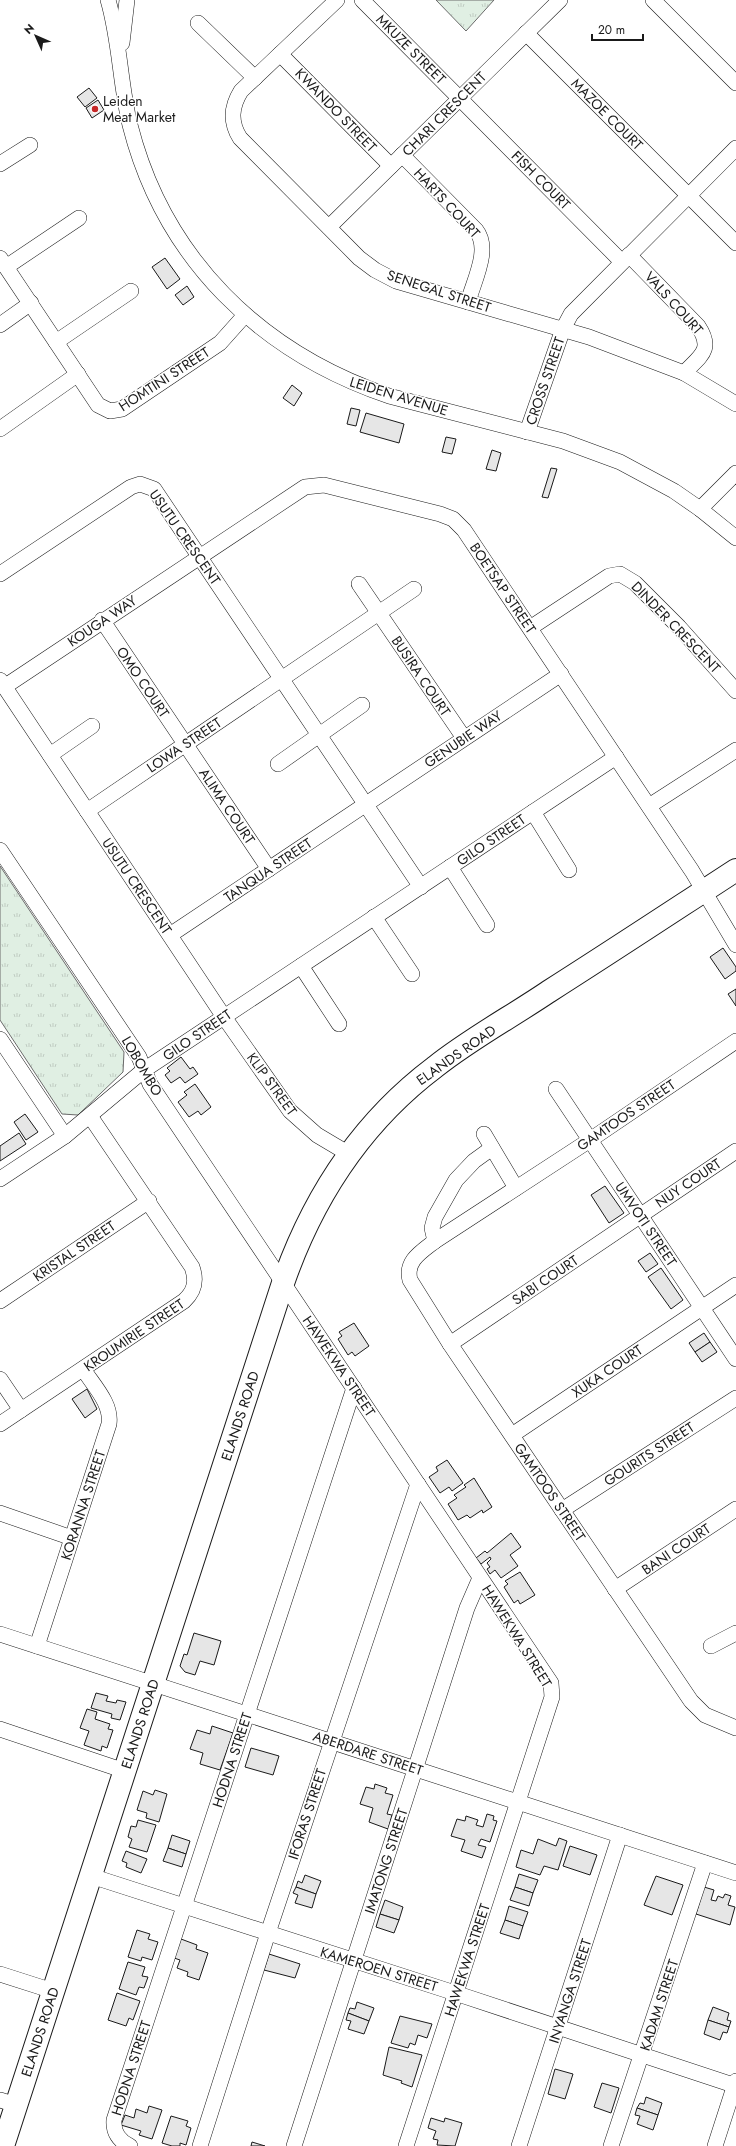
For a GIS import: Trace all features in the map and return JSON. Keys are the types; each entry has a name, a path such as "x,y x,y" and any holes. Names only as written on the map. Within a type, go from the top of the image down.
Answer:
{"street":[{"name":"LEIDEN AVENUE","path":"108,0 120,61 130,125 151,186 182,242 222,293 245,315 289,349 337,376 363,387 389,396 570,444 620,462 648,476 700,509 736,538"},
{"name":"LEIDEN AVENUE","path":"120,61 127,0"},
{"name":"SENEGAL STREET","path":"338,0 241,91 233,107 232,117 236,132 240,138 359,258 375,270 396,281 589,337 684,373 736,404"},
{"name":"MKUZE STREET","path":"362,0 460,98"},
{"name":"CHARI CRESCENT","path":"329,227 560,0"},
{"path":"654,0 736,83"},
{"path":"198,23 254,78"},
{"name":"MAZOE COURT","path":"526,33 736,243"},
{"name":"KWANDO STREET","path":"280,54 391,166"},
{"name":"FISH COURT","path":"460,98 625,258"},
{"path":"0,164 30,145"},
{"path":"563,329 577,306 736,148"},
{"name":"HARTS COURT","path":"402,155 476,230 482,239 483,250 468,302"},
{"name":"HOMTINI STREET","path":"79,218 3,263 102,408 110,412 122,410 220,342 245,315"},
{"name":"VALS COURT","path":"625,258 698,326 705,339 706,348 704,352 684,373"},
{"path":"56,342 131,291"},
{"path":"0,325 30,303"},
{"name":"CROSS STREET","path":"527,432 563,329"},
{"path":"0,428 78,374"},
{"path":"700,509 736,473"},
{"name":"USUTU CRESCENT","path":"0,574 131,487 140,484 154,489 421,887"},
{"name":"BOETSAP STREET","path":"200,557 299,490 311,485 324,485 440,514 453,519 464,530 649,806 704,891"},
{"name":"KOUGA WAY","path":"2,683 200,557"},
{"name":"DINDER CRESCENT","path":"530,628 609,576 620,574 635,583 679,626 736,691"},
{"name":"BUSIRA COURT","path":"360,584 464,738"},
{"path":"282,678 414,589"},
{"name":"OMO COURT","path":"102,620 185,744"},
{"name":"GENUBIE WAY","path":"366,804 561,674"},
{"name":"LOWA STREET","path":"87,811 282,678"},
{"name":"USUTU CRESCENT","path":"2,683 224,1017"},
{"path":"278,764 362,705"},
{"path":"50,755 92,726"},
{"name":"ALIMA COURT","path":"185,744 270,869"},
{"path":"649,806 736,750"},
{"name":"GILO STREET","path":"0,1179 65,1136 144,1070 616,757"},
{"name":"TANQUA STREET","path":"170,935 366,804"},
{"name":"GILO STREET","path":"533,812 569,870"},
{"name":"LOBOMBO","path":"0,850 139,1057 150,1084 283,1283"},
{"name":"GILO STREET","path":"450,867 487,925"},
{"name":"ELANDS ROAD","path":"3,2146 8,2102 53,1991 283,1283 293,1255 317,1203 349,1154 389,1106 436,1066 736,870"},
{"path":"704,891 736,945"},
{"path":"374,918 412,974"},
{"path":"301,966 339,1024"},
{"name":"KLIP STREET","path":"224,1017 290,1111 317,1135 349,1154"},
{"path":"0,1039 5,1056 65,1136"},
{"name":"GAMTOOS STREET","path":"736,1041 590,1140 435,1241 412,1260 408,1274 410,1280 450,1344 698,1711 715,1720 736,1728"},
{"name":"UMVOTI STREET","path":"556,1089 736,1359"},
{"name":"KROUMIRIE STREET","path":"0,1424 184,1302 193,1291 195,1278 192,1267 149,1201 90,1116"},
{"path":"484,1134 516,1188"},
{"path":"435,1241 432,1228 435,1217 456,1180 474,1161 492,1148"},
{"name":"NUY COURT","path":"641,1216 736,1151"},
{"name":"KRISTAL STREET","path":"0,1301 149,1201"},
{"name":"SABI COURT","path":"450,1344 641,1216"},
{"name":"HAWEKWA STREET","path":"283,1283 553,1689 552,1697 519,1802 406,2146"},
{"name":"XUKA COURT","path":"512,1435 736,1285"},
{"name":"KORANNA STREET","path":"37,1646 110,1416 105,1402 83,1369"},
{"path":"0,1379 21,1410"},
{"name":"HODNA STREET","path":"130,2146 120,2139 116,2133 114,2124 115,2116 354,1388"},
{"name":"GOURITS STREET","path":"562,1510 736,1398"},
{"name":"IFORAS STREET","path":"200,2146 331,1741 418,1484"},
{"name":"BANI COURT","path":"615,1589 736,1509"},
{"path":"0,1513 72,1538"},
{"name":"IMATONG STREET","path":"294,2146 467,1608 480,1578"},
{"path":"712,1646 736,1633"},
{"name":"ABERDARE STREET","path":"0,1634 736,1873"},
{"path":"0,1729 125,1771"},
{"name":"INYANGA STREET","path":"519,2146 620,1835"},
{"name":"KADAM STREET","path":"611,2146 705,1863"},
{"name":"KAMEROEN STREET","path":"91,1876 354,1962 456,1993 558,2028 736,2084"},
{"path":"0,1974 53,1991"},
{"path":"715,2146 736,2084"}],"green space":[{"path":"436,0 494,0 466,31"},
{"path":"0,866 124,1052 123,1072 78,1115 62,1114 0,1020"}],"building":[{"path":"89,88 97,98 85,107 77,97"},
{"name":"Leiden Meat Market","path":"98,100 104,110 92,118 86,108"},
{"path":"165,258 180,279 167,289 152,267"},
{"path":"187,286 194,297 183,305 175,295"},
{"path":"292,385 302,393 294,406 283,398"},
{"path":"351,408 360,410 356,426 347,424"},
{"path":"366,413 404,424 399,443 360,432"},
{"path":"446,437 456,439 452,454 442,452"},
{"path":"492,450 501,453 496,471 486,469"},
{"path":"551,468 557,469 548,498 542,497"},
{"path":"723,948 736,967 736,971 725,979 710,957"},
{"path":"736,989 736,1006 728,994"},
{"path":"181,1057 190,1069 193,1067 198,1074 185,1083 180,1077 171,1083 165,1075 170,1071 167,1068"},
{"path":"195,1084 211,1107 201,1115 198,1111 189,1117 178,1102 187,1095 184,1092"},
{"path":"25,1114 38,1132 26,1140 14,1122"},
{"path":"19,1133 26,1144 0,1161 0,1146"},
{"path":"605,1186 624,1213 609,1223 591,1195"},
{"path":"650,1253 658,1264 646,1272 638,1261"},
{"path":"661,1268 683,1300 671,1309 648,1277"},
{"path":"354,1323 369,1346 355,1356 352,1352 348,1355 338,1339 342,1336 339,1332"},
{"path":"704,1333 710,1342 695,1352 689,1343"},
{"path":"710,1342 717,1352 702,1362 695,1352"},
{"path":"87,1389 97,1409 85,1418 72,1399"},
{"path":"447,1460 463,1483 452,1491 449,1487 440,1493 429,1477 438,1471 436,1467"},
{"path":"474,1478 492,1507 483,1513 482,1510 470,1518 467,1515 458,1520 448,1504 457,1498 454,1495 466,1487 464,1485"},
{"path":"511,1533 521,1547 510,1555 518,1566 501,1578 495,1570 490,1574 487,1569 490,1567 487,1563 491,1559 490,1557 481,1564 476,1558 485,1551 487,1553"},
{"path":"520,1572 535,1595 520,1604 518,1600 514,1603 504,1587 508,1584 505,1581"},
{"path":"194,1633 221,1641 214,1665 200,1661 195,1675 185,1672 180,1666 184,1654 187,1655"},
{"path":"96,1693 108,1696 106,1701 116,1703 117,1700 126,1702 120,1720 111,1718 112,1714 91,1708"},
{"path":"87,1709 97,1712 95,1719 110,1724 108,1729 113,1730 107,1748 102,1746 101,1751 84,1745 89,1731 80,1728"},
{"path":"212,1726 233,1733 220,1770 200,1764 203,1753 190,1749 197,1730 210,1734"},
{"path":"251,1748 279,1756 273,1775 245,1767"},
{"path":"375,1784 387,1788 385,1793 393,1795 387,1814 392,1815 388,1829 369,1822 373,1808 360,1804 366,1787 374,1789"},
{"path":"155,1790 167,1794 159,1822 146,1818 147,1813 137,1810 143,1791 153,1795"},
{"path":"487,1814 494,1816 493,1820 497,1821 490,1842 481,1839 478,1845 486,1847 482,1858 461,1851 465,1840 451,1836 457,1819 465,1821 466,1816 478,1820 476,1825 483,1827"},
{"path":"138,1820 156,1825 147,1852 129,1847 132,1839 128,1837 131,1826 136,1827"},
{"path":"172,1835 190,1841 186,1854 168,1848"},
{"path":"559,1838 567,1841 558,1870 544,1866 540,1875 516,1867 521,1850 533,1854 538,1839 556,1846"},
{"path":"570,1846 597,1855 590,1875 563,1866"},
{"path":"168,1848 186,1854 182,1867 163,1861"},
{"path":"126,1851 147,1859 141,1873 126,1867 127,1863 122,1861"},
{"path":"519,1874 538,1880 533,1893 515,1887"},
{"path":"305,1875 321,1881 316,1894 296,1887 298,1881 302,1883"},
{"path":"656,1876 683,1885 672,1915 644,1905"},
{"path":"296,1887 316,1894 312,1908 295,1903 298,1895 293,1893"},
{"path":"515,1887 533,1893 529,1906 510,1900"},
{"path":"704,1887 714,1890 711,1900 716,1901 718,1896 723,1898 725,1894 731,1896 728,1905 735,1907 730,1925 696,1914"},
{"path":"385,1900 403,1907 399,1920 380,1914"},
{"path":"509,1906 528,1912 523,1926 505,1920"},
{"path":"380,1914 399,1920 394,1933 376,1927"},
{"path":"505,1920 523,1926 519,1939 500,1933"},
{"path":"137,1930 150,1934 148,1939 158,1942 152,1960 142,1957 141,1961 128,1957"},
{"path":"181,1939 197,1945 196,1949 208,1953 199,1980 187,1976 188,1972 177,1968 180,1960 174,1958"},
{"path":"269,1954 300,1964 295,1978 264,1970"},
{"path":"128,1962 145,1967 142,1976 148,1977 144,1988 139,1987 136,1995 119,1989"},
{"path":"117,1993 140,2001 133,2020 129,2018 126,2026 108,2020"},
{"path":"357,2002 374,2008 369,2021 348,2013 350,2008 355,2009"},
{"path":"713,2007 729,2013 727,2020 731,2021 729,2027 708,2020"},
{"path":"348,2013 369,2021 364,2034 348,2029 351,2021 346,2020"},
{"path":"400,2016 432,2024 427,2038 418,2035 415,2045 410,2043 408,2048 391,2043"},
{"path":"708,2020 729,2027 727,2033 723,2032 720,2040 704,2034"},
{"path":"389,2047 422,2055 412,2087 401,2083 402,2081 383,2075"},
{"path":"555,2069 573,2074 565,2099 548,2094"},
{"path":"602,2083 619,2088 611,2113 594,2107"},
{"path":"646,2097 662,2103 658,2115 637,2108 640,2103 644,2104"},
{"path":"149,2106 162,2110 152,2139 139,2135 141,2131 121,2125 125,2115 134,2118 136,2109 147,2113"},
{"path":"637,2108 658,2115 653,2130 637,2124 640,2116 635,2115"},
{"path":"171,2116 188,2121 186,2126 191,2128 186,2145 180,2143 180,2146 172,2146 162,2143"},
{"path":"431,2118 444,2122 445,2118 462,2123 455,2146 437,2145 438,2140 433,2139 436,2131 428,2128"},
{"path":"252,2142 265,2146 251,2146"}],"place":[{"name":"Leiden Meat Market","path":"95,109"}]}
